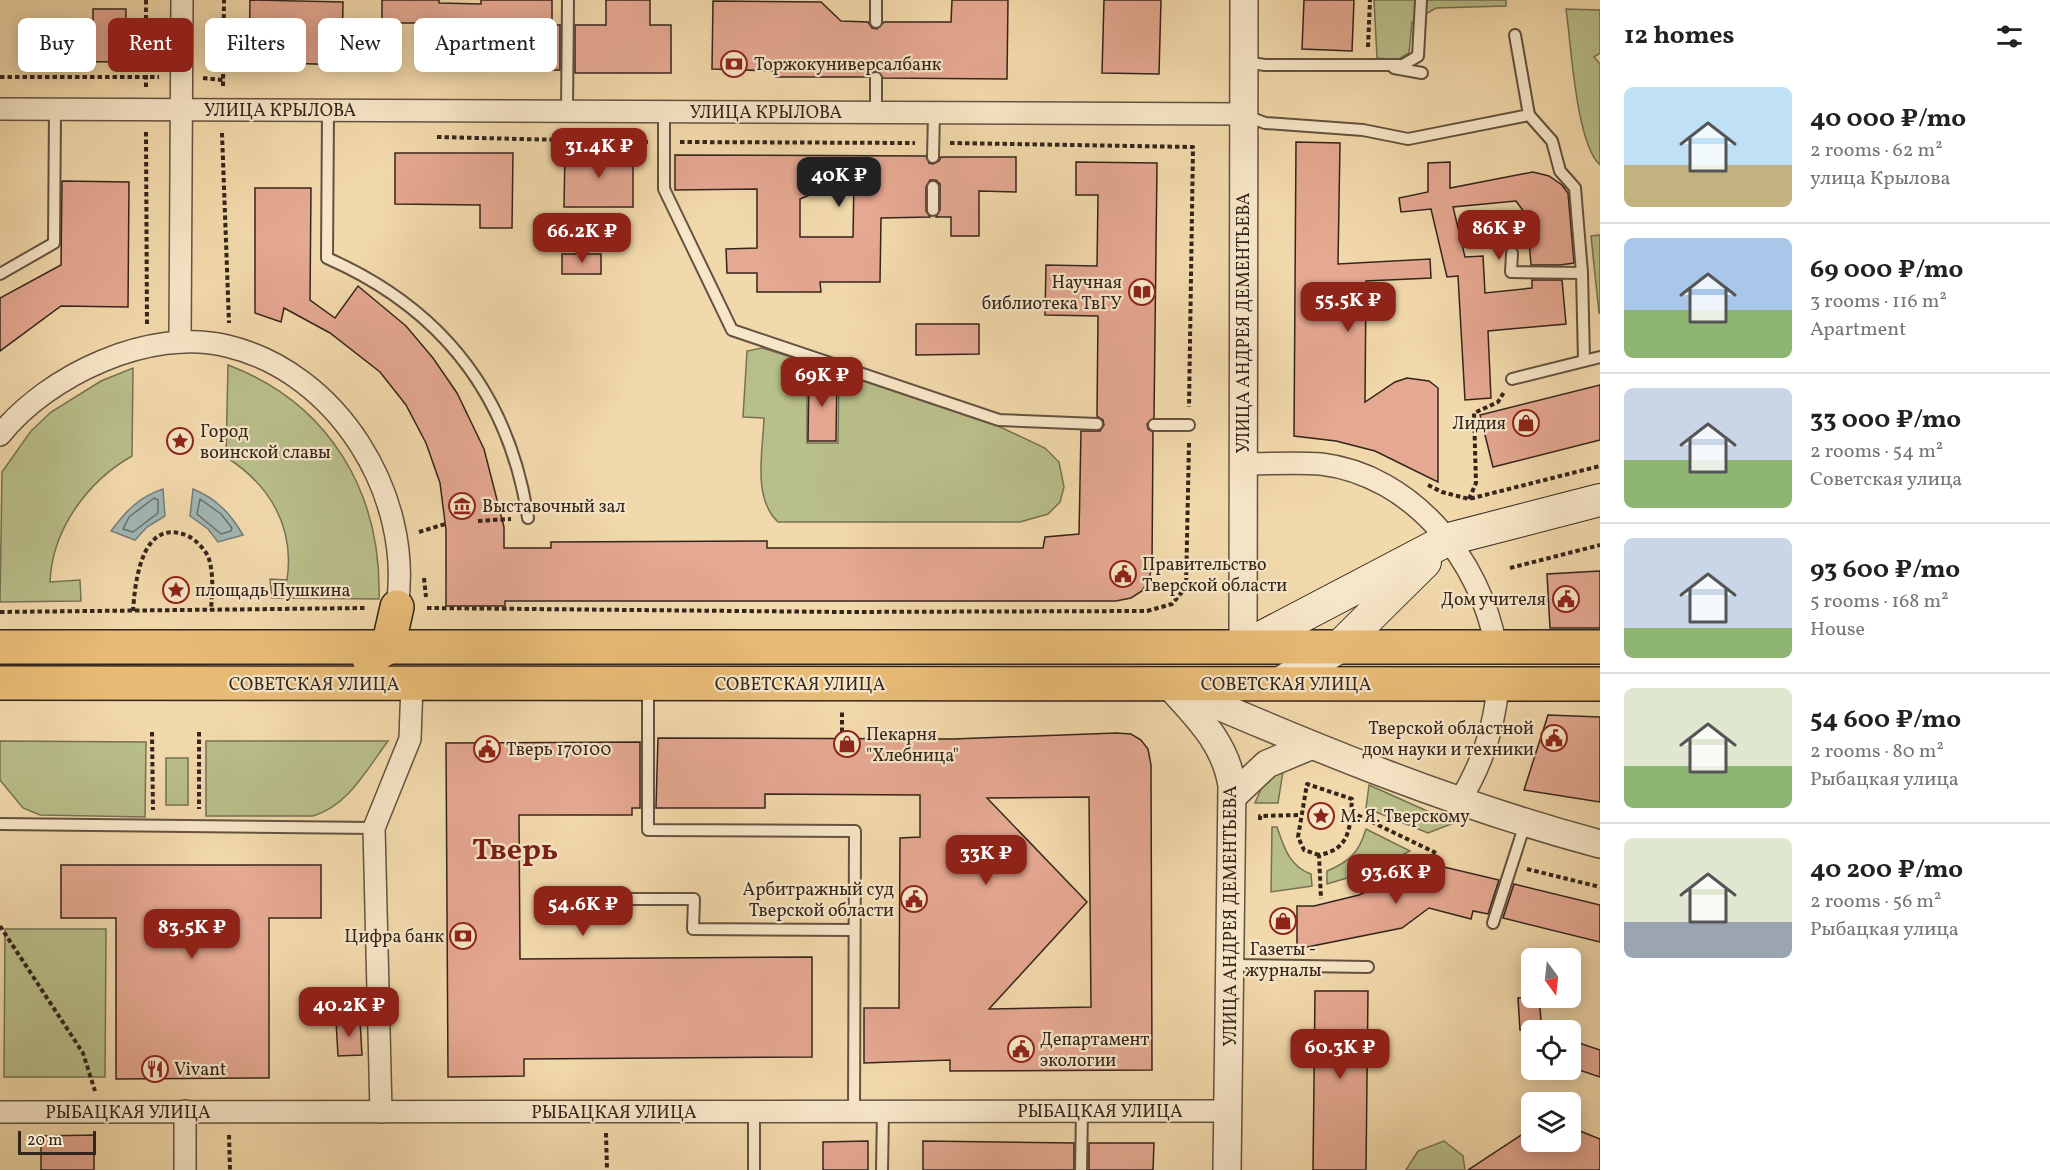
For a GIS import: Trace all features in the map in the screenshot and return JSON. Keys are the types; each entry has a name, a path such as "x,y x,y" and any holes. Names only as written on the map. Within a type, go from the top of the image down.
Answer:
{"main road":[{"path":"1243,647 1449,538 1600,500"},
{"path":"1279,684 1339,647 1449,538"},
{"path":"333,684 388,647 412,608"},
{"name":"СОВЕТСКАЯ УЛИЦА","path":"3,647 1600,647"},
{"name":"СОВЕТСКАЯ УЛИЦА","path":"0,683 1600,684"}],"street":[{"path":"180,342 182,0"},
{"name":"УЛИЦА АНДРЕЯ ДЕМЕНТЬЕВА","path":"1243,647 1244,0"},
{"name":"УЛИЦА КРЫЛОВА","path":"0,109 1243,114"},
{"path":"0,435 34,400 72,375 114,357 180,342 225,345 270,361 309,386 349,430 369,459 391,514 412,608"},
{"path":"1243,464 1321,464 1351,472 1407,501 1449,538 1481,594 1496,647"},
{"path":"381,1112 374,828 410,739 412,684"},
{"path":"1168,684 1310,746 1459,802 1525,824 1600,844"},
{"name":"УЛИЦА АНДРЕЯ ДЕМЕНТЬЕВА","path":"1168,684 1221,749 1229,767 1233,796 1227,1170"},
{"path":"1459,802 1486,748 1494,720 1498,684"},
{"path":"1233,796 1248,778 1267,764 1310,746"},
{"name":"РЫБАЦКАЯ УЛИЦА","path":"0,1112 1228,1112"},
{"path":"185,1112 185,1170"}],"lane":[{"path":"567,112 568,0"},
{"path":"876,0 876,22"},
{"path":"1244,62 1265,66 1403,65 1418,56 1421,0"},
{"path":"1515,35 1528,115 1552,141 1560,171 1575,188 1582,273 1584,361"},
{"path":"1371,65 1422,73"},
{"path":"876,78 876,113"},
{"path":"0,274 54,243 55,109"},
{"path":"328,111 327,258 373,280 408,303 431,324 472,371 489,397 510,443 528,518"},
{"path":"664,112 664,189 732,330 999,420 1097,424"},
{"path":"933,113 933,157"},
{"path":"1243,114 1265,123 1363,130 1408,139 1528,115"},
{"path":"933,187 933,210"},
{"path":"1512,253 1511,272 1582,273"},
{"path":"1512,379 1600,357"},
{"path":"1154,425 1189,425"},
{"path":"648,684 648,830 855,831 854,1111"},
{"path":"0,824 374,828"},
{"path":"1493,923 1525,824"},
{"path":"550,899 694,900 693,929 855,930"},
{"path":"1230,965 1368,967"},
{"path":"882,1170 883,1111"},
{"path":"754,1112 754,1170"},
{"path":"1081,1170 1082,1112"}],"path":[{"path":"146,0 147,335"},
{"path":"222,110 224,0"},
{"path":"1370,0 1371,65"},
{"path":"0,77 182,77 223,80"},
{"path":"1469,499 1476,483 1474,413 1498,402 1512,379"},
{"path":"0,612 412,608 1147,611 1172,604 1186,587 1189,425"},
{"path":"1426,483 1442,492 1469,499 1600,465"},
{"path":"478,521 528,518"},
{"path":"420,543 419,532 445,524"},
{"path":"133,611 140,563 149,545 160,536 177,531 195,539 208,558 213,579 211,610"},
{"path":"1510,568 1600,545"},
{"path":"412,608 424,576"},
{"path":"152,732 153,825"},
{"path":"199,732 199,826"},
{"path":"1307,784 1352,799 1351,812 1343,844 1331,853 1319,855 1304,850 1298,837 1307,784"},
{"path":"1351,812 1436,853"},
{"path":"1260,827 1260,816 1300,815"},
{"path":"1319,855 1321,898"},
{"path":"1512,865 1600,887"},
{"path":"0,926 83,1053 96,1094"},
{"path":"606,1112 607,1170"}],"green space":[{"path":"1374,0 1506,0 1506,6 1436,8 1412,22 1409,53 1397,60 1377,58"},
{"path":"1566,9 1600,10 1600,53 1594,57 1600,64 1600,165 1592,154 1585,137 1580,115"},
{"path":"1600,235 1600,313 1599,313 1591,236"},
{"path":"762,348 797,359 807,367 807,443 838,443 839,373 998,426 1045,448 1059,462 1064,487 1060,502 1048,514 1020,522 778,522 770,512 762,487 761,459 764,418 743,417 747,351"},
{"path":"228,365 264,382 295,403 321,428 342,456 359,488 371,523 378,560 379,599 272,598 270,579 287,580 287,542 283,525 267,494 242,468 226,457"},
{"path":"133,368 132,456 101,479 75,508 57,543 52,562 50,582 80,580 81,601 0,602 2,472 31,431 51,412 101,381"},
{"path":"0,741 146,742 145,817 40,815 23,808 0,780"},
{"path":"206,741 388,741 347,795 337,804 313,816 206,816"},
{"path":"166,758 188,758 188,805 166,805"},
{"path":"1284,765 1278,803 1255,803 1264,782"},
{"path":"1369,785 1454,823 1428,833 1366,808"},
{"path":"1272,827 1277,827 1292,861 1311,874 1312,886 1271,892"},
{"path":"1366,829 1410,851 1374,870 1327,884 1327,871 1352,856"},
{"path":"5,929 106,929 105,1077 4,1077"},
{"path":"1444,1141 1463,1156 1465,1170 1406,1170 1418,1151"}],"water":[{"path":"163,489 165,516 147,527 135,540 111,531 134,506 147,496"},
{"path":"193,489 209,497 222,508 243,535 218,542 208,529 190,516"}],"building":[{"path":"250,0 343,2 343,18 318,18 318,64 306,64 306,18 250,18"},
{"path":"382,0 439,0 439,3 481,4 481,0 552,0 552,18 414,18 414,23 402,23 402,18 382,18"},
{"path":"606,0 650,0 650,25 671,25 671,73 575,73 575,25 606,25"},
{"path":"952,0 1008,0 1007,79 883,78 877,71 872,72 869,77 776,77 776,71 712,69 713,1 821,2 841,21 868,22 872,28 877,29 884,22 951,22"},
{"path":"1104,0 1161,0 1159,74 1102,73"},
{"path":"1304,0 1354,0 1352,51 1302,49"},
{"path":"93,9 126,9 126,18 108,18 108,62 96,62 96,18 93,18"},
{"path":"557,25 560,25 560,70 557,70"},
{"path":"1296,142 1340,143 1338,264 1430,259 1431,278 1366,281 1365,402 1395,382 1407,378 1429,381 1438,388 1438,482 1375,451 1336,441 1294,436"},
{"path":"565,150 633,150 633,207 564,207"},
{"path":"395,153 513,153 512,228 480,228 480,205 395,204"},
{"path":"675,155 926,156 929,163 933,164 941,157 1016,157 1016,192 979,191 979,236 951,236 951,217 936,217 940,210 940,184 936,180 930,180 926,187 926,211 930,217 881,218 880,282 820,282 821,292 757,292 757,273 727,273 726,249 757,248 757,189 675,190","holes":["854,177 853,237 800,237 800,199"]},
{"path":"1076,162 1157,163 1154,418 1147,424 1148,429 1153,432 1152,565 1149,580 1142,591 1131,598 1116,601 505,601 505,606 446,606 446,530 440,483 426,443 406,405 380,372 330,333 284,308 281,322 255,313 255,188 311,188 310,300 335,318 358,286 406,326 433,358 457,393 484,449 504,527 504,548 551,548 551,542 767,541 767,548 1043,548 1045,537 1079,534 1081,431 1100,431 1104,425 1103,420 1097,416 1098,316 1045,315 1046,265 1097,266 1098,195 1076,195"},
{"path":"1450,162 1450,188 1533,172 1549,176 1562,185 1568,193 1574,263 1560,265 1531,265 1527,216 1516,201 1453,207 1465,257 1483,256 1485,293 1532,288 1532,280 1562,280 1566,324 1488,331 1491,398 1465,400 1458,276 1447,277 1431,209 1401,212 1399,198 1428,192 1428,163"},
{"path":"62,181 129,182 128,307 61,306 0,351 0,298 61,265"},
{"path":"562,254 601,254 601,274 562,274"},
{"path":"916,324 979,324 979,354 916,355"},
{"path":"809,374 837,375 836,441 808,441"},
{"path":"1600,385 1600,440 1493,467 1480,415"},
{"path":"1600,571 1600,628 1550,628 1547,574"},
{"path":"1548,715 1600,717 1600,802 1524,790"},
{"path":"1116,733 1131,734 1141,740 1148,749 1151,765 1152,1070 950,1071 950,1060 864,1063 864,1008 899,1008 900,838 920,837 920,795 765,794 765,808 656,808 658,738 953,739","holes":["1089,797 1091,1007 989,1009 1087,902 987,798"]},
{"path":"640,742 640,808 632,808 632,815 519,815 520,959 812,957 812,1057 524,1059 524,1076 448,1077 446,743"},
{"path":"1427,863 1499,880 1488,914 1473,911 1471,919 1429,908 1402,928 1297,949 1297,906 1314,906 1359,895"},
{"path":"61,865 321,865 321,918 269,918 269,1078 116,1079 116,918 61,918"},
{"path":"1514,884 1600,905 1600,942 1503,918"},
{"path":"1315,991 1368,991 1366,1170 1313,1170"},
{"path":"1518,998 1521,998 1521,1008 1540,1008 1541,1020 1521,1020 1520,1030"},
{"path":"360,1020 362,1055 338,1056 336,1021"},
{"path":"1581,1044 1600,1050 1600,1077 1581,1071"},
{"path":"1581,1131 1600,1139 1600,1170 1468,1170 1521,1135 1521,1152 1581,1152"},
{"path":"94,1135 94,1170 41,1170 41,1136"},
{"path":"868,1141 868,1170 823,1170 823,1142"},
{"path":"923,1141 1074,1143 1074,1170 923,1170"},
{"path":"1089,1143 1154,1143 1153,1170 1089,1170"}],"place":[{"name":"Торжокуниверсалбанк","path":"734,64"},
{"name":"Научная библиотека ТвГУ","path":"1142,292"},
{"name":"Лидия","path":"1526,423"},
{"name":"Город воинской славы","path":"180,441"},
{"name":"Выставочный зал","path":"462,506"},
{"name":"Правительство Тверской области","path":"1123,574"},
{"name":"площадь Пушкина","path":"176,590"},
{"name":"Дом учителя","path":"1566,599"},
{"name":"Тверской областной дом науки и техники","path":"1554,738"},
{"name":"Пекарня \"Хлебница\"","path":"847,744"},
{"name":"Тверь 170100","path":"487,749"},
{"name":"М. Я. Тверскому","path":"1321,816"},
{"name":"Арбитражный суд Тверской области","path":"914,899"},
{"name":"Газеты - журналы","path":"1283,921"},
{"name":"Цифра банк","path":"463,936"},
{"name":"Департамент экологии","path":"1021,1049"},
{"name":"Vivant","path":"155,1069"}],"district":[{"name":"Тверь","path":"515,849"}]}
